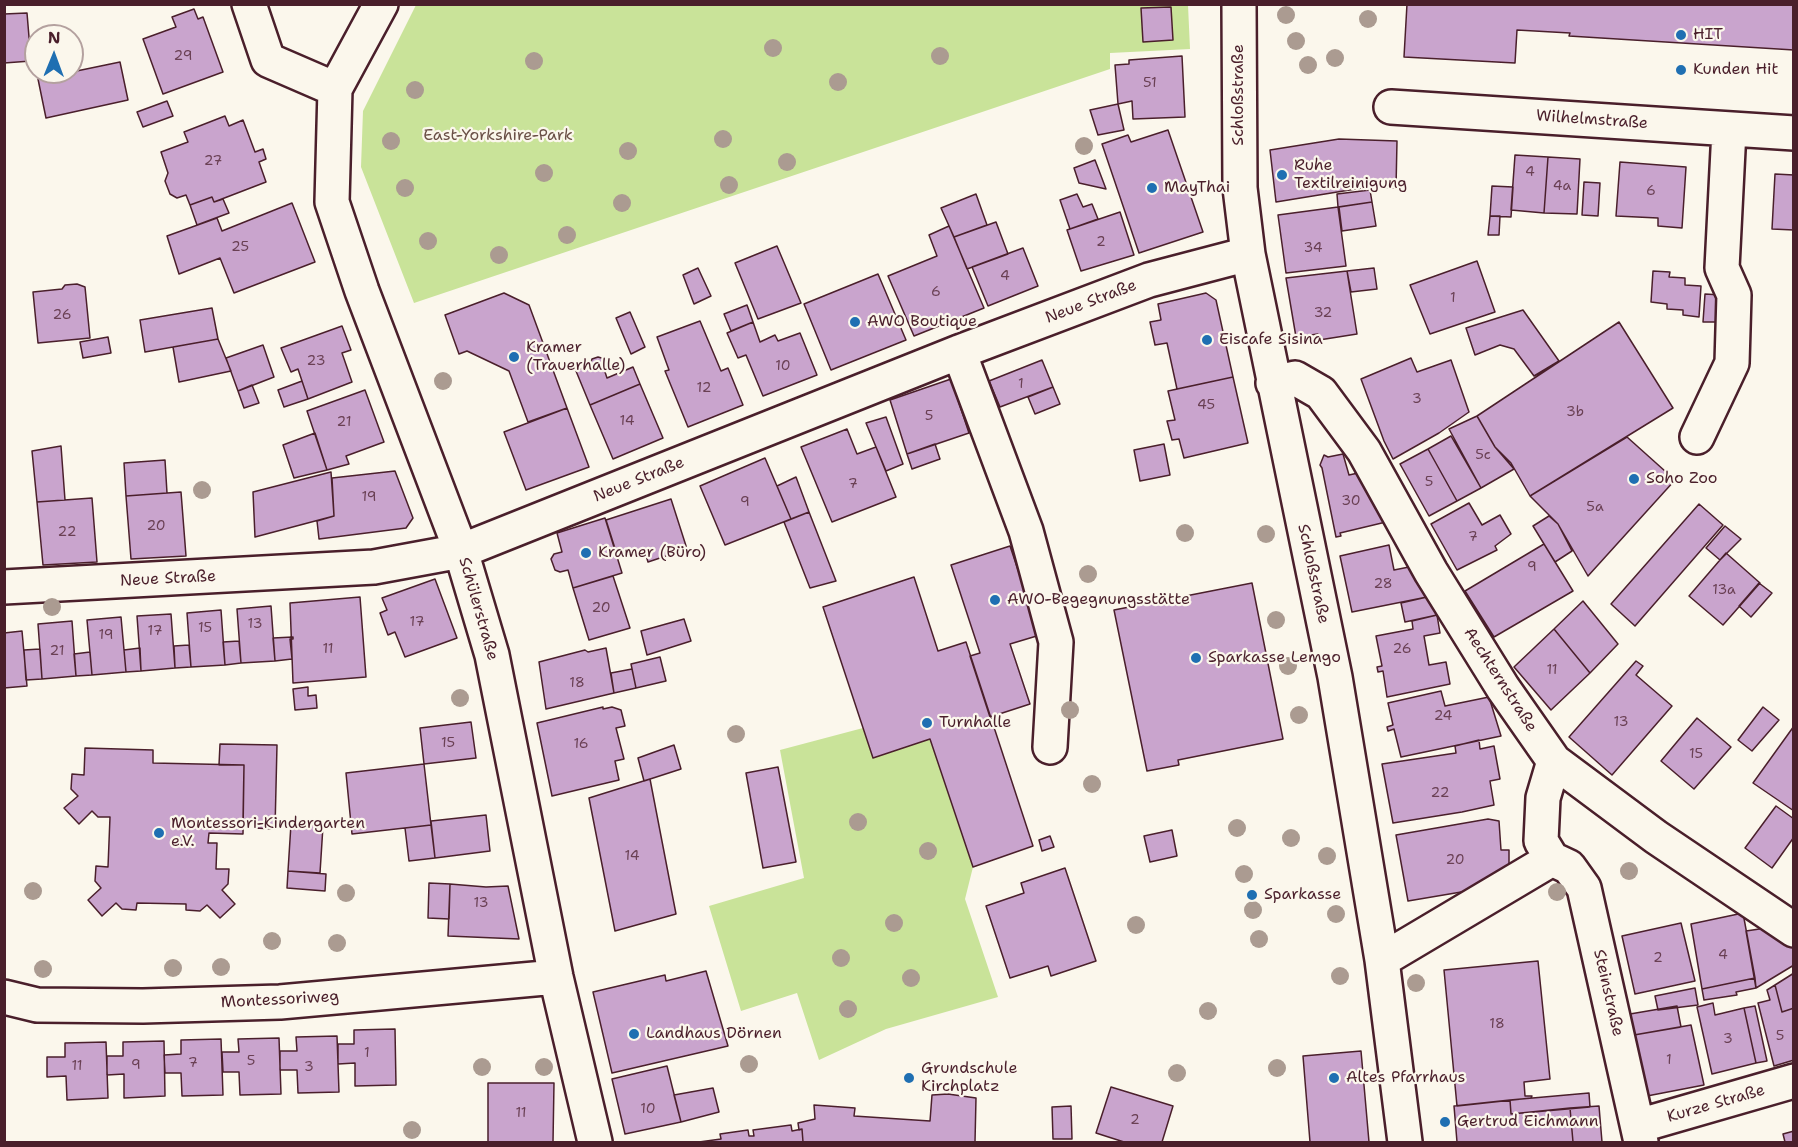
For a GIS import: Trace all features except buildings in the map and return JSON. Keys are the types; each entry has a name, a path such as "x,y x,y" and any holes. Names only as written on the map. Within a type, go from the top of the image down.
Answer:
{"street":[{"path":"249,4 268,60 335,89"},
{"name":"Schülerstraße","path":"381,4 335,89 332,202 362,291 461,551 492,655 556,977 595,1143"},
{"name":"Schloßstraße","path":"1239,4 1240,188 1248,254 1335,677 1382,960 1405,1143"},
{"name":"Wilhelmstraße","path":"1391,107 1794,134"},
{"path":"1697,437 1732,363 1734,295 1722,268 1729,130"},
{"name":"Neue Straße","path":"4,587 374,567 461,551 959,352 1149,280 1248,254"},
{"path":"959,352 1026,531 1056,642 1050,747"},
{"name":"Aechternstraße","path":"1273,383 1295,378 1321,393 1352,434 1364,451 1437,582 1503,688 1554,761 1656,837 1794,930"},
{"path":"1382,960 1552,859 1541,841 1543,798 1554,761"},
{"name":"Steinstraße","path":"1552,859 1569,867 1584,888 1639,1134"},
{"name":"Montessoriweg","path":"4,997 37,1005 143,1006 269,1002 556,977"},
{"name":"Kurze Straße","path":"1639,1134 1794,1081"}],"green space":[{"name":"East-Yorkshire-Park","path":"416,5 1188,5 1190,49 1110,53 1110,69 414,303 361,167 363,111"},
{"path":"863,728 873,758 930,739 973,867 965,899 998,997 886,1029 819,1060 797,993 741,1011 709,906 804,878 780,750"}],"place":[{"name":"HIT","path":"1681,35"},
{"name":"Kunden Hit","path":"1681,70"},
{"name":"Ruhe Textilreinigung","path":"1282,175"},
{"name":"MayThai","path":"1152,188"},
{"name":"AWO Boutique","path":"855,322"},
{"name":"Eiscafe Sisina","path":"1207,340"},
{"name":"Kramer (Trauerhalle)","path":"514,357"},
{"name":"Soho Zoo","path":"1634,479"},
{"name":"Kramer (Büro)","path":"586,553"},
{"name":"AWO-Begegnungsstätte","path":"995,600"},
{"name":"Sparkasse Lemgo","path":"1196,658"},
{"name":"Turnhalle","path":"927,723"},
{"name":"Montessori-Kindergarten e.V.","path":"159,833"},
{"name":"Sparkasse","path":"1252,895"},
{"name":"Landhaus Dörnen","path":"634,1034"},
{"name":"Grundschule Kirchplatz","path":"909,1078"},
{"name":"Altes Pfarrhaus","path":"1334,1078"},
{"name":"Gertrud Eichmann","path":"1445,1122"}]}
